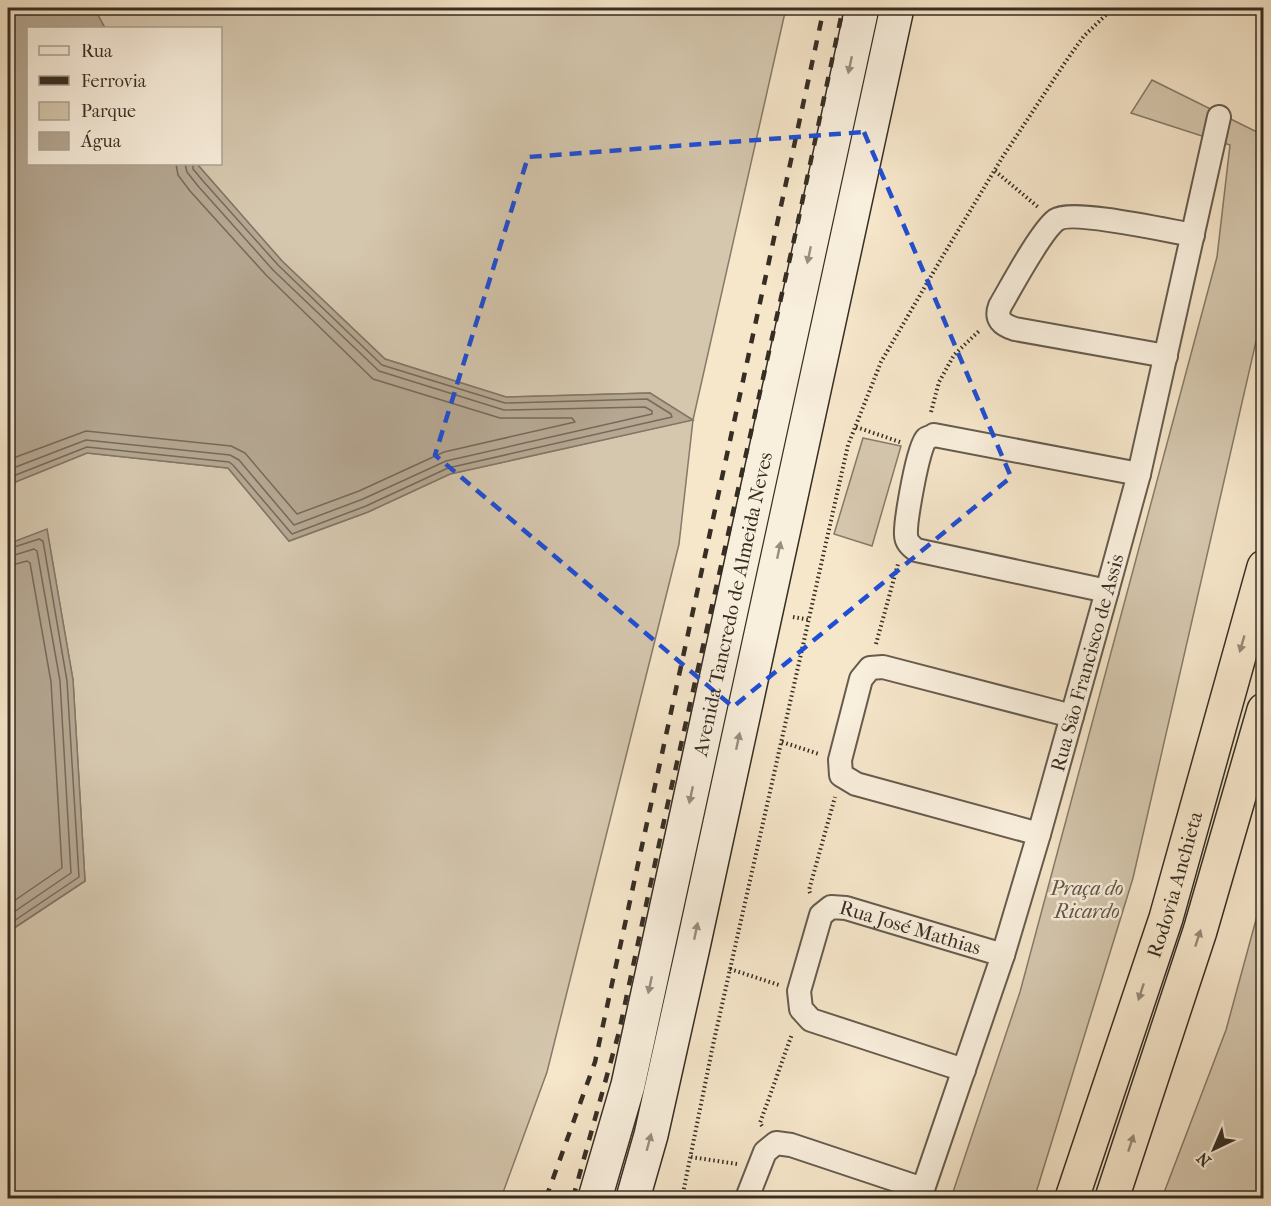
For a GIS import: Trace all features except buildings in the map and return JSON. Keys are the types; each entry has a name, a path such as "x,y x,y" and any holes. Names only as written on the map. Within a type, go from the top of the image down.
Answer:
{"highway":[{"name":"Rodovia Anchieta","path":"1072,1198 1166,918 1263,567"},
{"name":"Rodovia Anchieta","path":"1112,1198 1200,931 1263,710"}],"main road":[{"name":"Avenida Tancredo de Almeida Neves","path":"595,1198 628,1085 862,8"},
{"name":"Avenida Tancredo de Almeida Neves","path":"633,1198 651,1135 683,991 897,8"}],"street":[{"name":"Rua São Francisco de Assis","path":"922,1194 1003,955 1107,591 1139,474 1219,117"},
{"path":"1166,356 1015,329 1006,326 997,314 1054,221 1066,216 1193,235"},
{"path":"1107,591 916,550 905,536 912,490 923,444 934,435 1139,474"},
{"path":"1039,834 856,784 841,768 850,719 861,679 870,668 883,667 1072,716"},
{"name":"Rua José Mathias","path":"800,1000 821,915 831,907 846,908 1003,955"},
{"path":"800,1000 811,1020 964,1070"},
{"path":"749,1194 765,1152 776,1143 791,1146 922,1194"}],"path":[{"path":"682,1198 730,969 848,445 881,362 995,171 1084,36 1113,8"},
{"path":"995,171 1054,221"},
{"path":"856,427 923,444 939,382 954,355 997,314"},
{"path":"870,668 905,536"},
{"path":"782,742 841,768 808,890 821,915"},
{"path":"730,969 800,1000 760,1123 776,1143"},
{"path":"691,1156 759,1168"}],"highlighted area":[{"path":"864,132 1011,477 733,707 435,455 528,157"}],"green space":[{"path":"94,8 786,8 693,420 679,544 547,1072 501,1198 8,1198 8,932 85,881 73,680 47,530 8,544 8,485 87,453 228,468 289,541 368,512 450,474 692,420 650,393 506,397 385,359 282,261 198,165 222,165 222,27 104,27"},
{"name":"Praça do Ricardo","path":"1152,80 1263,135 1263,311 1133,878 1035,1196 1033,1198 951,1198 1020,992 1217,257 1230,145 1131,113"},
{"path":"863,438 901,446 872,546 834,534"},
{"path":"1263,894 1263,1198 1162,1198 1226,1030"}],"water":[{"path":"8,8 94,8 104,27 27,27 27,165 198,165 282,261 385,359 506,397 650,393 693,420 450,474 368,512 289,541 228,468 87,453 8,485"},
{"path":"47,529 73,680 85,881 8,932 8,544"}],"railway":[{"path":"546,1198 595,1062 824,8"},
{"path":"573,1198 619,1032 843,8"}]}
